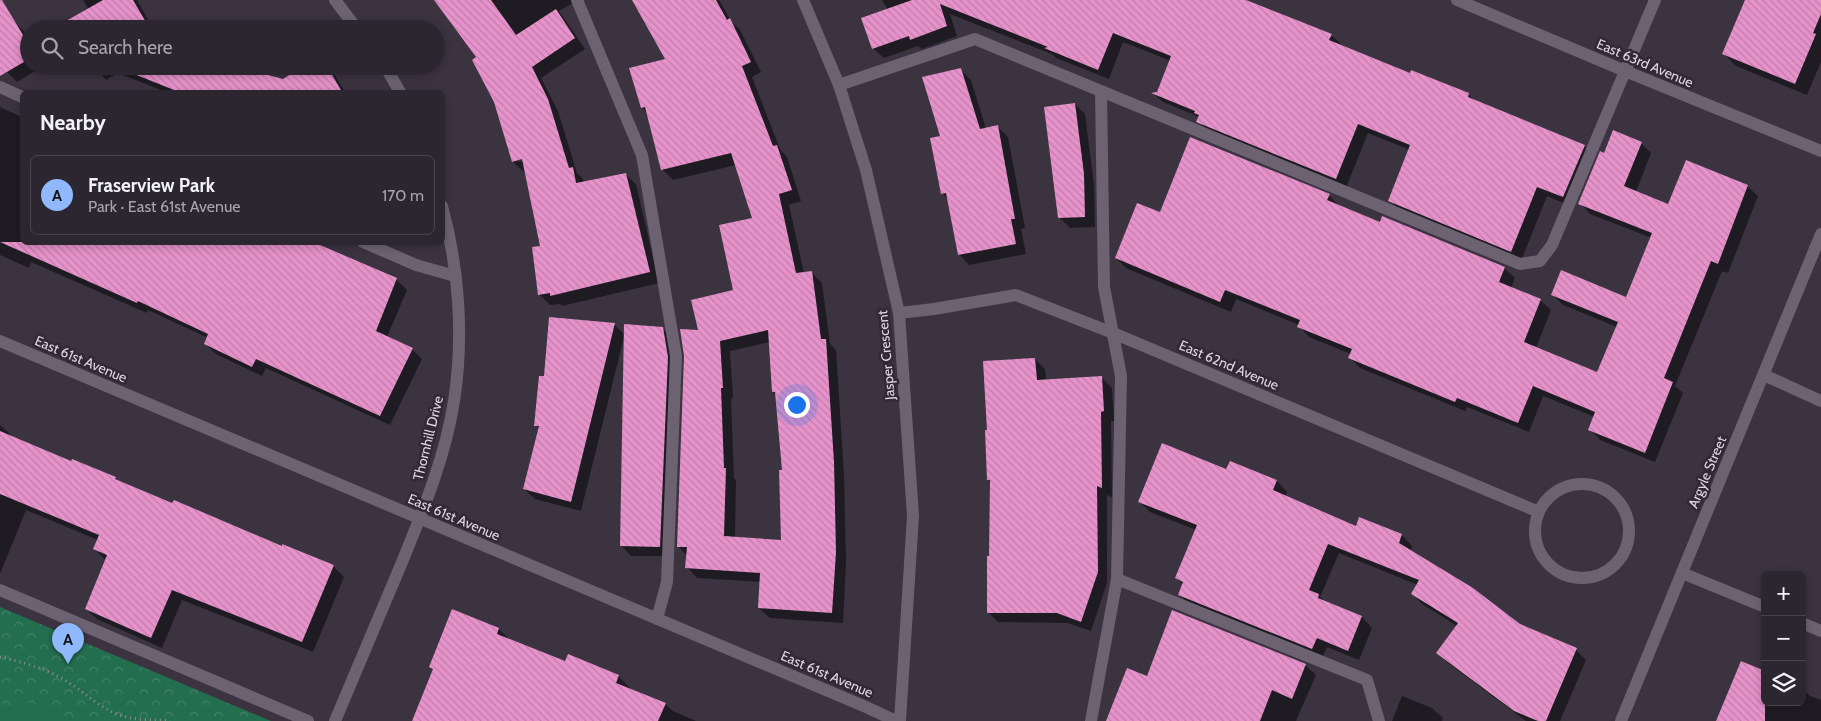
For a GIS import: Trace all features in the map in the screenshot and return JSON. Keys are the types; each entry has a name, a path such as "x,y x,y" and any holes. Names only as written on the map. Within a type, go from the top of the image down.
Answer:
{"street":[{"path":"335,0 351,20"},
{"path":"578,0 642,155 676,356 667,582 657,618"},
{"name":"Jasper Crescent","path":"803,0 839,85 866,170 899,314 913,516 900,721"},
{"name":"East 63rd Avenue","path":"1457,0 1821,152"},
{"path":"839,85 975,39 1520,264 1540,261 1552,245 1655,0"},
{"path":"390,75 399,90"},
{"path":"0,87 20,96"},
{"path":"1092,721 1117,579 1121,376 1104,287 1101,91"},
{"name":"Thornhill Drive","path":"335,721 437,476 454,402 460,331 455,276 445,217"},
{"name":"Argyle Street","path":"1620,721 1821,234"},
{"path":"370,245 416,265 455,276"},
{"name":"East 62nd Avenue","path":"899,314 1016,295 1113,333 1538,512"},
{"name":"East 61st Avenue","path":"0,341 866,706 896,721"},
{"path":"1764,375 1821,402"},
{"path":"1577,484 1593,485 1600,488 1608,492 1620,503 1627,518 1629,534 1625,550 1616,563 1603,573 1587,578 1571,577 1556,570 1544,559 1537,544 1534,528 1538,512 1548,498 1561,489 1577,484"},
{"path":"1682,573 1761,605"},
{"path":"1117,579 1367,680 1379,721"},
{"path":"0,590 308,721"},
{"path":"1806,625 1821,631"}],"path":[{"path":"0,657 45,670 67,681 118,715 148,721 170,721"}],"green space":[{"path":"0,607 271,721 0,721"},
{"path":"15,697 76,721 5,721"}],"building":[{"path":"0,0 2,0 20,30 20,64 0,76"},
{"path":"103,0 133,0 145,20 68,20"},
{"path":"434,0 491,0 516,35 556,9 575,38 532,67 548,99 569,168 573,167 576,183 626,173 650,272 550,296 550,293 538,295 532,247 540,246 522,159 512,162 494,102 472,60 476,57"},
{"path":"632,0 716,0 727,20 730,18 751,62 742,66 773,146 777,145 792,190 779,194 796,273 812,271 821,339 826,339 834,462 836,552 832,613 758,608 760,573 685,568 687,547 677,547 684,356 680,329 698,330 691,300 733,290 719,225 752,218 731,153 661,170 645,107 641,108 629,68 665,59","holes":["768,330 772,392 775,392 782,470 779,470 781,540 724,536 726,468 724,468 721,388 723,388 720,341"]},
{"path":"912,0 1246,0 1332,34 1329,40 1410,73 1411,70 1469,93 1468,97 1585,145 1563,197 1537,187 1511,252 1388,201 1410,145 1358,124 1336,179 1196,122 1199,115 1194,113 1195,111 1151,93 1157,92 1171,56 1113,33 1098,70 1044,48 1048,47 940,4 947,26 910,40 909,36 872,49 861,18"},
{"path":"1745,0 1821,0 1821,14 1813,33 1816,34 1795,84 1722,54"},
{"path":"961,68 980,129 998,125 1015,219 1011,219 1016,244 958,255 946,193 941,194 930,138 940,136 922,77"},
{"path":"136,75 268,75 283,79 289,75 332,75 341,90 174,90"},
{"path":"1075,103 1084,174 1085,217 1058,218 1044,107"},
{"path":"1613,130 1642,142 1624,186 1668,204 1686,160 1748,185 1718,264 1711,261 1664,378 1673,382 1645,453 1588,430 1595,412 1533,386 1518,423 1457,398 1455,402 1348,358 1352,349 1297,327 1300,320 1225,290 1220,302 1115,258 1137,203 1160,212 1190,137 1330,194 1327,200 1380,222 1382,216 1505,267 1499,282 1541,299 1524,342 1597,372 1618,322 1551,295 1561,270 1626,297 1652,233 1578,204 1600,151 1604,153"},
{"path":"0,242 20,242 20,245 320,245 397,278 376,331 413,348 380,416 256,359 252,367 204,344 208,334 138,301 137,303"},
{"path":"549,317 615,323 571,502 523,489 539,426 534,426 539,376 544,376"},
{"path":"624,324 663,327 668,357 660,547 620,546"},
{"path":"1035,358 1037,380 1102,376 1104,411 1101,412 1102,488 1097,486 1098,572 1081,622 1057,613 987,613 990,480 987,480 985,430 987,430 983,361"},
{"path":"0,431 71,461 72,459 116,477 115,479 172,503 174,500 282,546 282,544 334,565 302,642 172,590 151,638 85,609 107,555 93,549 99,535 0,494"},
{"path":"1162,443 1226,469 1230,461 1277,480 1273,490 1356,526 1359,517 1402,534 1399,543 1473,588 1520,624 1577,648 1546,721 1538,721 1514,711 1436,653 1458,623 1411,594 1419,580 1328,544 1309,590 1319,594 1318,598 1362,616 1348,651 1317,638 1312,649 1178,595 1183,582 1175,578 1197,525 1138,502"},
{"path":"452,609 499,628 497,634 565,661 568,654 619,675 616,683 666,703 658,721 412,721 433,669 429,667"},
{"path":"1172,610 1306,664 1292,699 1272,690 1260,721 1106,721 1127,668 1147,676"},
{"path":"1741,661 1761,669 1761,706 1765,706 1765,721 1716,721"}],"place":[{"name":"Fraserview Park","path":"68,664"}]}
